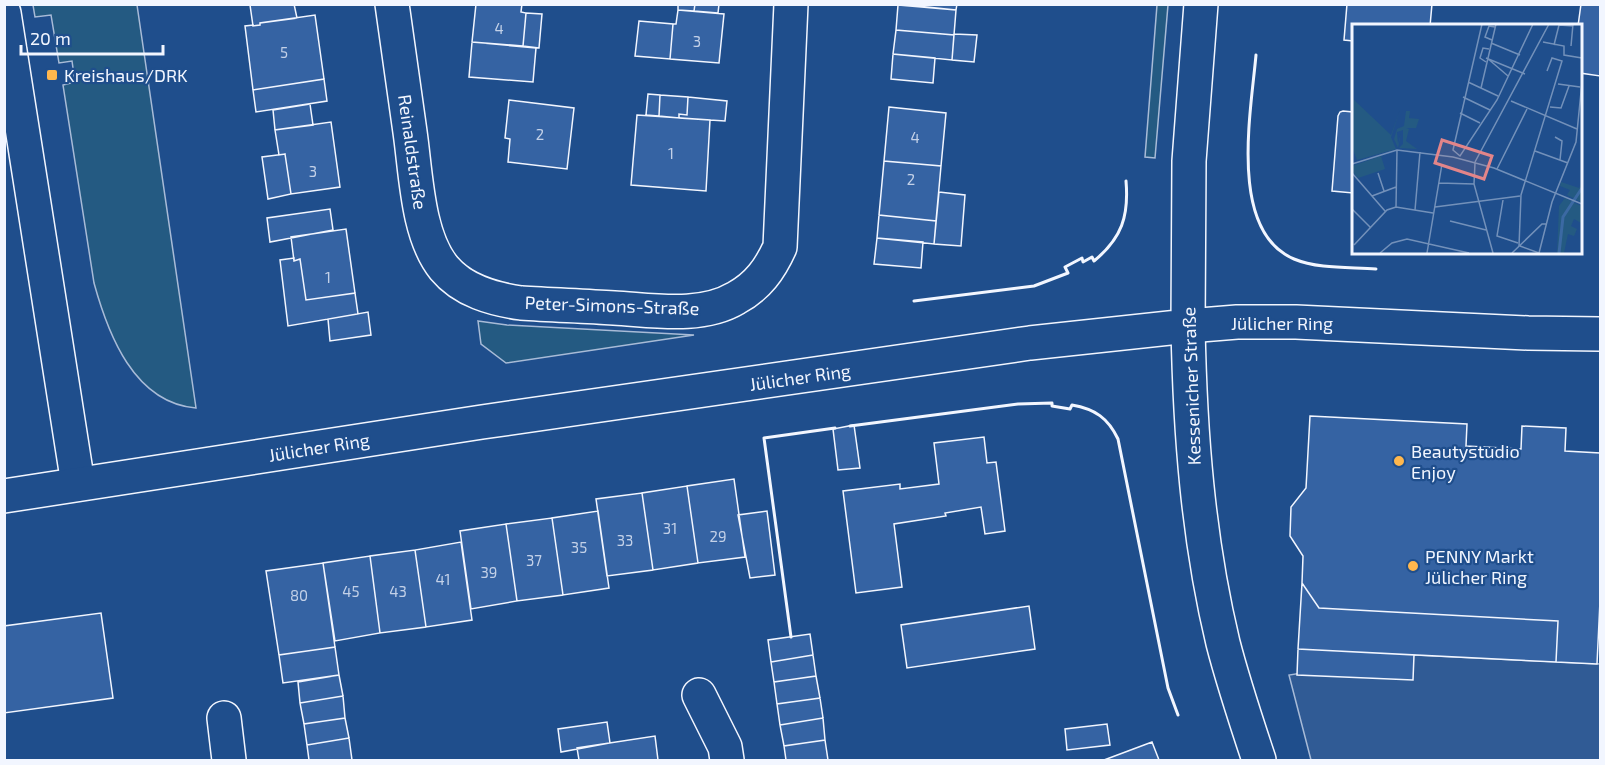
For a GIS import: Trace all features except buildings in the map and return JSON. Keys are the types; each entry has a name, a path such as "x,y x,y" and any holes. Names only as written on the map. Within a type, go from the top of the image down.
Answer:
{"main road":[{"name":"Reinaldstraße","path":"392,4 424,223 440,262 465,286"},
{"name":"Peter-Simons-Straße","path":"465,286 484,295 521,303 661,310 694,310 717,306 735,300 752,288 763,278 780,247 791,4"},
{"name":"Kessenicher Straße","path":"1201,4 1189,161 1188,326 1193,459 1204,544 1223,641 1259,760"},
{"path":"4,13 78,484"},
{"name":"Jülicher Ring","path":"4,496 482,422 1030,343 1188,326 1237,322 1296,322 1528,333 1600,334"},
{"path":"699,695 725,747 727,760"},
{"path":"224,718 229,760"}],"shaded area":[{"path":"33,5 137,5 196,408 174,403 156,394 140,380 116,344 107,323 94,283 63,85 75,82 72,61 59,63 51,15 35,17"},
{"path":"1157,5 1168,5 1155,158 1145,157"},
{"path":"478,321 507,325 694,335 506,363 481,344"},
{"path":"1414,655 1600,664 1600,760 1311,760 1289,675"}],"wall":[{"path":"1256,55 1248,137 1248,168 1252,197 1260,223 1273,245 1294,259 1324,266 1376,269"},
{"path":"914,301 1034,286 1068,273 1065,267 1082,258 1083,262 1092,257 1094,261 1111,244 1122,226 1127,194 1126,181"},
{"path":"850,426 1018,404 1052,403 1052,406 1070,409 1072,405 1087,409 1105,420 1118,439 1168,688 1178,715"},
{"path":"791,637 764,438 835,428"}],"place":[{"name":"Kreishaus/DRK","path":"52,75"},
{"name":"Beautystudio Enjoy","path":"1399,461"},
{"name":"PENNY Markt Jülicher Ring","path":"1413,566"}]}
